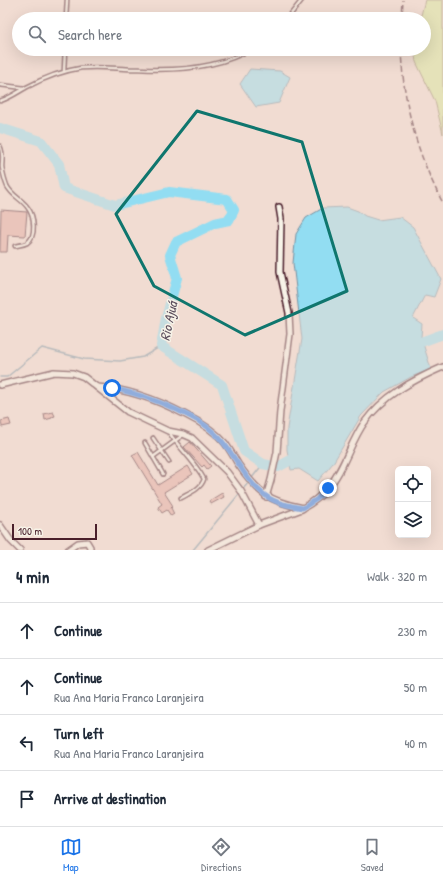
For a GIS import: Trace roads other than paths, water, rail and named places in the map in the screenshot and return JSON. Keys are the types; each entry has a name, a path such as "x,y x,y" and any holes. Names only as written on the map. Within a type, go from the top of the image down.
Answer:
{"street":[{"path":"266,496 277,452 280,411 290,334 288,306 280,272 281,219 279,207"},
{"path":"208,550 259,525 303,508 317,499 328,488 364,424 377,407 409,383 443,367"},
{"path":"0,385 54,372 73,373 84,377 128,412 168,431 183,434 192,438 227,472 241,491 259,525"},
{"path":"97,387 112,388 138,394 165,404 212,430 225,443 257,488 266,496 282,503 303,508"},
{"path":"0,525 11,542 20,550"},
{"path":"68,550 78,543 87,542 90,550"}],"lane":[{"path":"66,12 67,0"},
{"path":"293,12 302,0"},
{"path":"64,71 65,56"},
{"path":"0,101 64,71 83,68 107,67 160,70 200,66 228,61 237,56"},
{"path":"0,85 26,88"},
{"path":"0,146 3,156 2,167 7,185 12,194 28,207 32,215 32,234 29,242 23,245 15,246"},
{"path":"168,431 204,479 198,488 181,498"},
{"path":"153,457 183,434"},
{"path":"153,438 169,462"},
{"path":"145,443 163,474"}],"water":[{"path":"250,69 280,71 290,77 279,103 256,107 240,84"},
{"path":"347,207 358,211 365,216 378,220 400,217 413,227 441,279 434,297 425,295 413,318 422,324 421,337 431,369 411,377 384,392 361,416 333,463 318,481 299,469 291,470 287,450 287,428 302,339 293,263 296,234 306,218 323,208"}],"waterway":[{"name":"Rio Ajuá","path":"0,128 41,141 59,164 64,188 115,205 169,192 227,199 234,210 229,220 215,223 176,242 170,255 177,278 166,318 161,346 222,385 244,451 263,464 278,467 300,455"},
{"name":"Rio Ajuá","path":"410,346 443,334"},
{"path":"0,377 7,377 42,348 84,359 120,361 143,357 161,346"},
{"path":"251,479 263,464"},
{"path":"242,490 249,482"},
{"path":"193,550 240,493"}],"railway":[{"path":"402,12 403,0"},
{"path":"401,56 408,109 413,128 426,166 443,203"}]}
